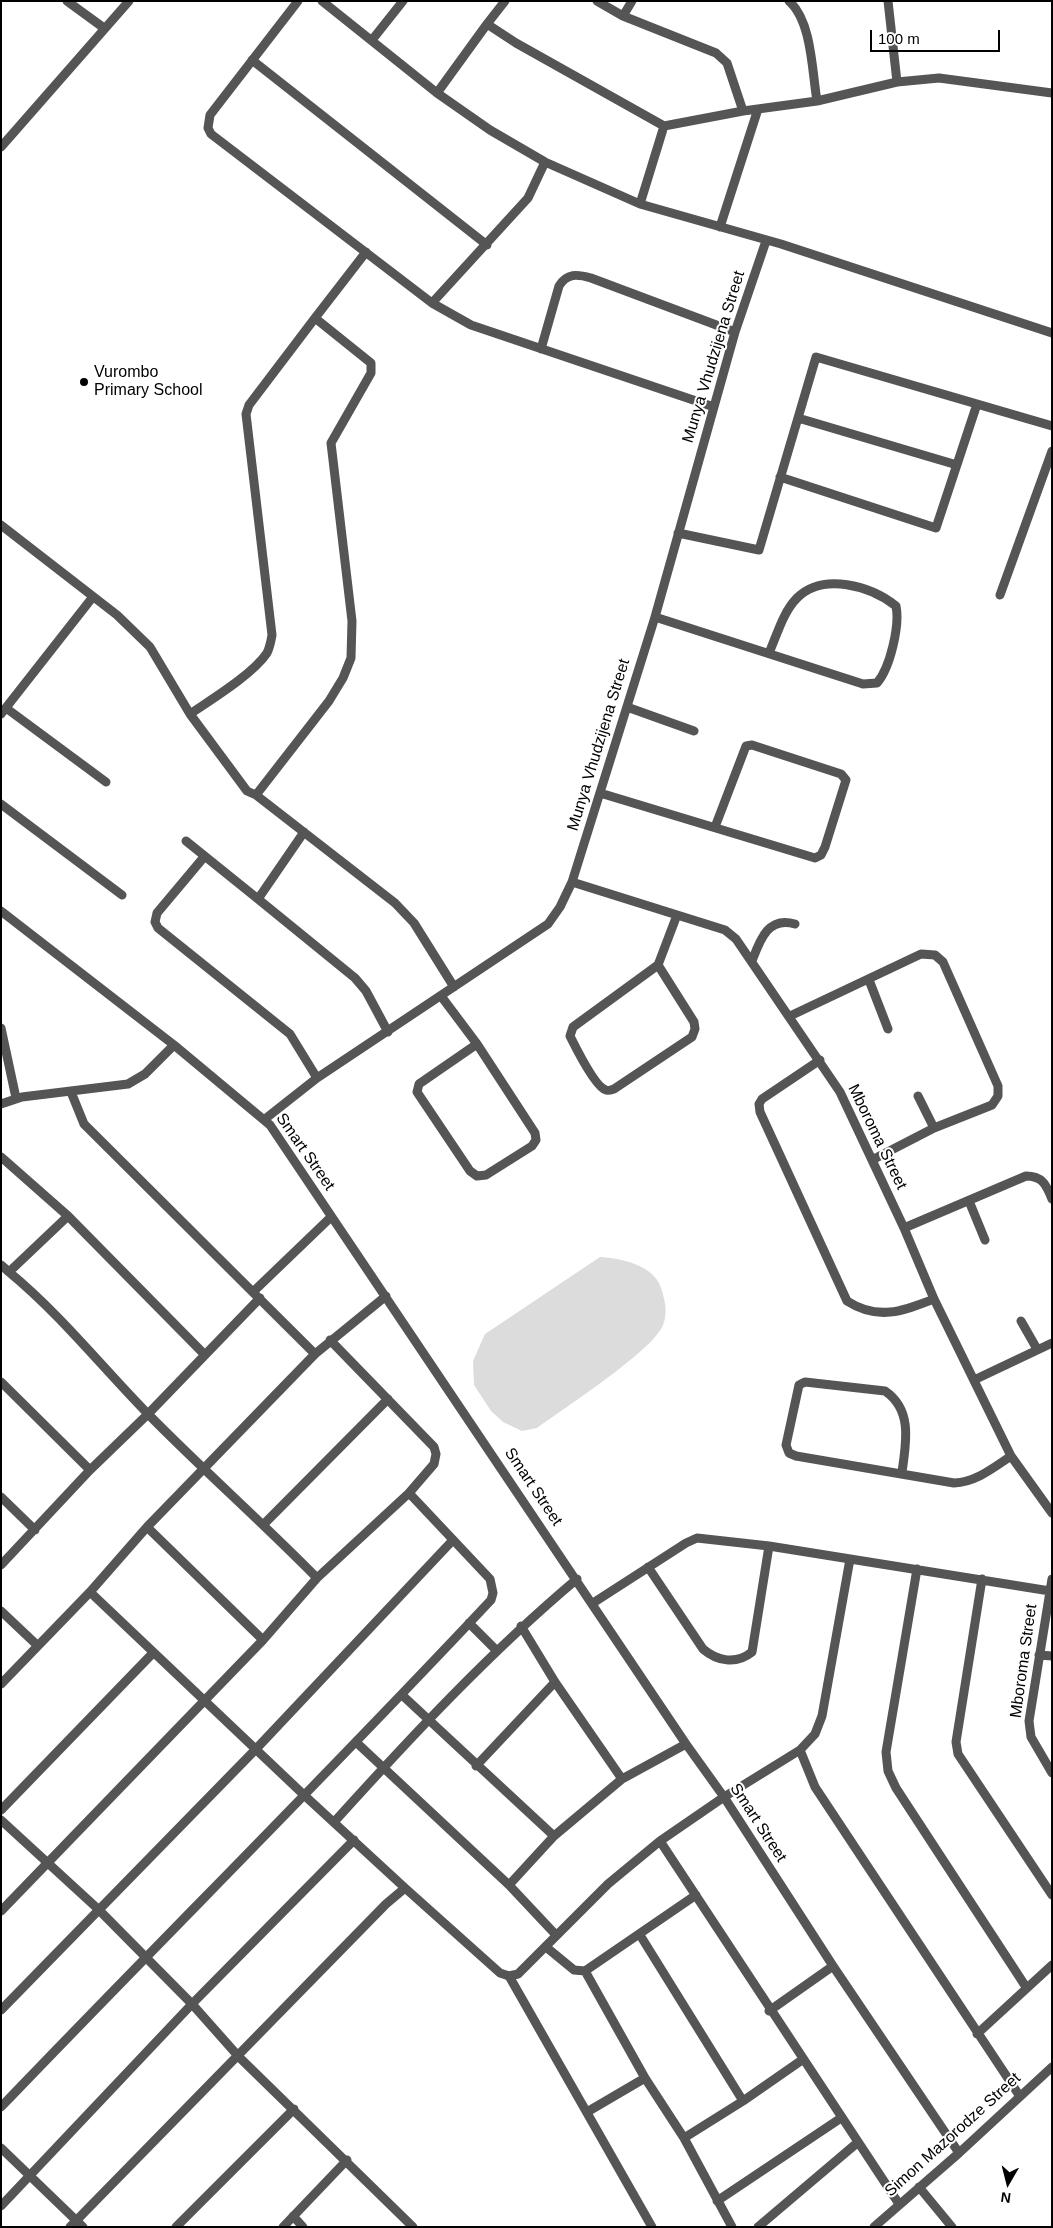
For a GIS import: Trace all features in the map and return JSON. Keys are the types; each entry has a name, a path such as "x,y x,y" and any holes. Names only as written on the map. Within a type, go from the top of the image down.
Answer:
{"street":[{"path":"67,1 104,28"},
{"path":"1,147 129,1"},
{"path":"298,1 210,115 208,128 211,134 432,303 471,325 714,407"},
{"path":"322,1 437,93 490,130 545,162 640,204 766,241 1052,333"},
{"path":"372,40 403,1"},
{"path":"437,93 505,1"},
{"path":"597,1 623,16 716,53 727,63 743,111"},
{"path":"623,16 632,1"},
{"path":"788,1 796,7 804,20 817,101"},
{"path":"888,1 897,82"},
{"path":"487,24 516,43 664,126 743,111 817,101 897,82 939,78 1052,93"},
{"path":"252,60 487,245"},
{"path":"720,227 758,109"},
{"path":"640,204 664,126"},
{"path":"432,303 528,198 545,162"},
{"name":"Munya Vhudzijena Street","path":"265,1119 317,1078 548,924 560,907 572,882 655,617 736,332 766,241"},
{"path":"190,714 243,676 266,654 271,645 272,635 246,414 249,405 366,252"},
{"path":"541,349 559,286 563,279 570,275 591,278 736,332"},
{"path":"256,795 329,701 343,678 351,658 352,621 331,443 372,368 369,359 315,318"},
{"path":"678,533 759,550 816,357 1052,426"},
{"path":"780,477 936,528 977,404"},
{"path":"798,418 957,465"},
{"path":"1000,595 1052,451"},
{"path":"1,525 117,616 150,647 190,714 240,784 373,885 414,923 454,987"},
{"path":"655,617 863,684 877,684 884,675 898,619 896,606 883,596 860,588 833,583 814,588 798,597 786,613 769,653"},
{"path":"92,598 4,711 106,782"},
{"path":"627,707 694,731"},
{"path":"600,793 815,858 821,855 825,847 846,780 841,774 752,745 746,746 716,827"},
{"path":"1,804 122,895"},
{"path":"258,899 304,832"},
{"path":"186,842 355,978 366,991 388,1032"},
{"path":"204,857 158,913 155,922 158,928 290,1034 317,1078"},
{"name":"Mboroma Street","path":"572,882 725,930 736,938 840,1092 904,1228 934,1299 1011,1456 1052,1513"},
{"name":"Smart Street","path":"1,911 174,1045 265,1119 577,1579 686,1744 724,1797 833,1966 959,2153"},
{"path":"658,965 694,1022 695,1029 692,1036 684,1042 614,1089 606,1090 598,1085 574,1044 570,1036 573,1027 658,965 677,915"},
{"path":"752,961 761,938 772,926 784,921 795,924"},
{"path":"790,1016 921,954 935,955 943,962 998,1086 998,1096 992,1104 934,1128 872,1160"},
{"path":"869,980 888,1029"},
{"path":"441,996 476,1044 535,1133 536,1140 532,1146 486,1175 477,1176 470,1170 417,1092 419,1084 476,1044"},
{"path":"1,1028 16,1098"},
{"path":"1,1104 16,1098 70,1092 135,1081 145,1074 174,1045"},
{"path":"820,1060 762,1099 759,1104 760,1112 847,1302 856,1307 888,1314 898,1313 934,1299"},
{"path":"70,1092 84,1124 315,1354"},
{"path":"918,1096 934,1128"},
{"path":"1,1158 68,1216 204,1355"},
{"path":"904,1228 1026,1176 1037,1176 1045,1184 1052,1199"},
{"path":"969,1201 985,1240"},
{"path":"9,1272 68,1216"},
{"path":"1,1565 90,1470 148,1414 204,1355 257,1295 331,1217"},
{"path":"1,1265 58,1320 148,1414 318,1578"},
{"path":"1,1684 90,1592 147,1527 315,1354 386,1296"},
{"path":"1021,1321 1037,1349"},
{"path":"1,1911 263,1640 318,1578 409,1493 434,1464 436,1454 434,1447 330,1340"},
{"path":"974,1380 1052,1343"},
{"path":"1,1382 90,1470"},
{"path":"902,1472 907,1430 894,1398 884,1392 805,1382 799,1384 786,1445 789,1453 796,1456 902,1472 954,1483 967,1482 1011,1456"},
{"path":"264,1524 388,1400"},
{"path":"1,2107 145,1957 357,1743 491,1600 493,1587 490,1579 409,1493"},
{"path":"1,1497 35,1530"},
{"path":"147,1527 263,1640"},
{"path":"593,1603 697,1538 769,1546 982,1579 1050,1592"},
{"path":"1,2010 256,1749 453,1540"},
{"path":"648,1567 703,1648 713,1657 729,1660 743,1659 752,1652 769,1546"},
{"path":"90,1592 304,1795 335,1821 500,1973 509,1976 518,1974 608,1884 660,1841 724,1797 800,1750 815,1734 822,1716 850,1559"},
{"path":"917,1569 886,1752 888,1771 896,1788 1026,1987"},
{"path":"335,1821 384,1767 521,1626 577,1579"},
{"path":"982,1579 956,1742 958,1754 1052,1895"},
{"name":"Mboroma Street","path":"1052,1579 1029,1721 1031,1737 1052,1773"},
{"path":"1,1611 38,1646"},
{"path":"469,1623 497,1651"},
{"path":"521,1626 555,1682 622,1779"},
{"path":"1,1810 153,1653"},
{"path":"1039,1654 1052,1656"},
{"path":"476,1766 555,1682"},
{"path":"402,1695 476,1766 554,1836"},
{"path":"357,1743 509,1885 556,1935"},
{"path":"509,1885 554,1836 622,1779 686,1744"},
{"path":"800,1750 815,1787 1019,2095"},
{"path":"1,1820 98,1909 192,2004 239,2057 347,2160 413,2227"},
{"path":"1,2206 192,2004 354,1840"},
{"path":"660,1841 769,2011 899,2204"},
{"path":"1,2148 31,2176 76,2225 386,1904 406,1888"},
{"path":"546,1947 574,1970 585,1972 696,1895"},
{"path":"640,1935 743,2101"},
{"path":"978,2034 1026,1987 1052,1965"},
{"path":"769,2011 833,1966"},
{"path":"585,1972 645,2078 684,2138 732,2227"},
{"path":"509,1976 652,2227"},
{"path":"684,2138 743,2101 802,2060"},
{"name":"Simon Mazorodze Street","path":"874,2227 959,2153 1052,2066"},
{"path":"587,2112 645,2078"},
{"path":"176,2227 294,2109"},
{"path":"717,2201 841,2118"},
{"path":"758,2227 857,2143"},
{"path":"283,2227 347,2160"},
{"path":"920,2187 952,2227"},
{"path":"292,2216 303,2227"}],"shaded area":[{"path":"600,1257 635,1264 644,1268 657,1280 664,1297 666,1311 663,1325 656,1336 626,1364 537,1428 522,1431 503,1422 491,1411 474,1385 473,1361 485,1334"}],"place":[{"name":"Vurombo Primary School","path":"84,382"}]}
